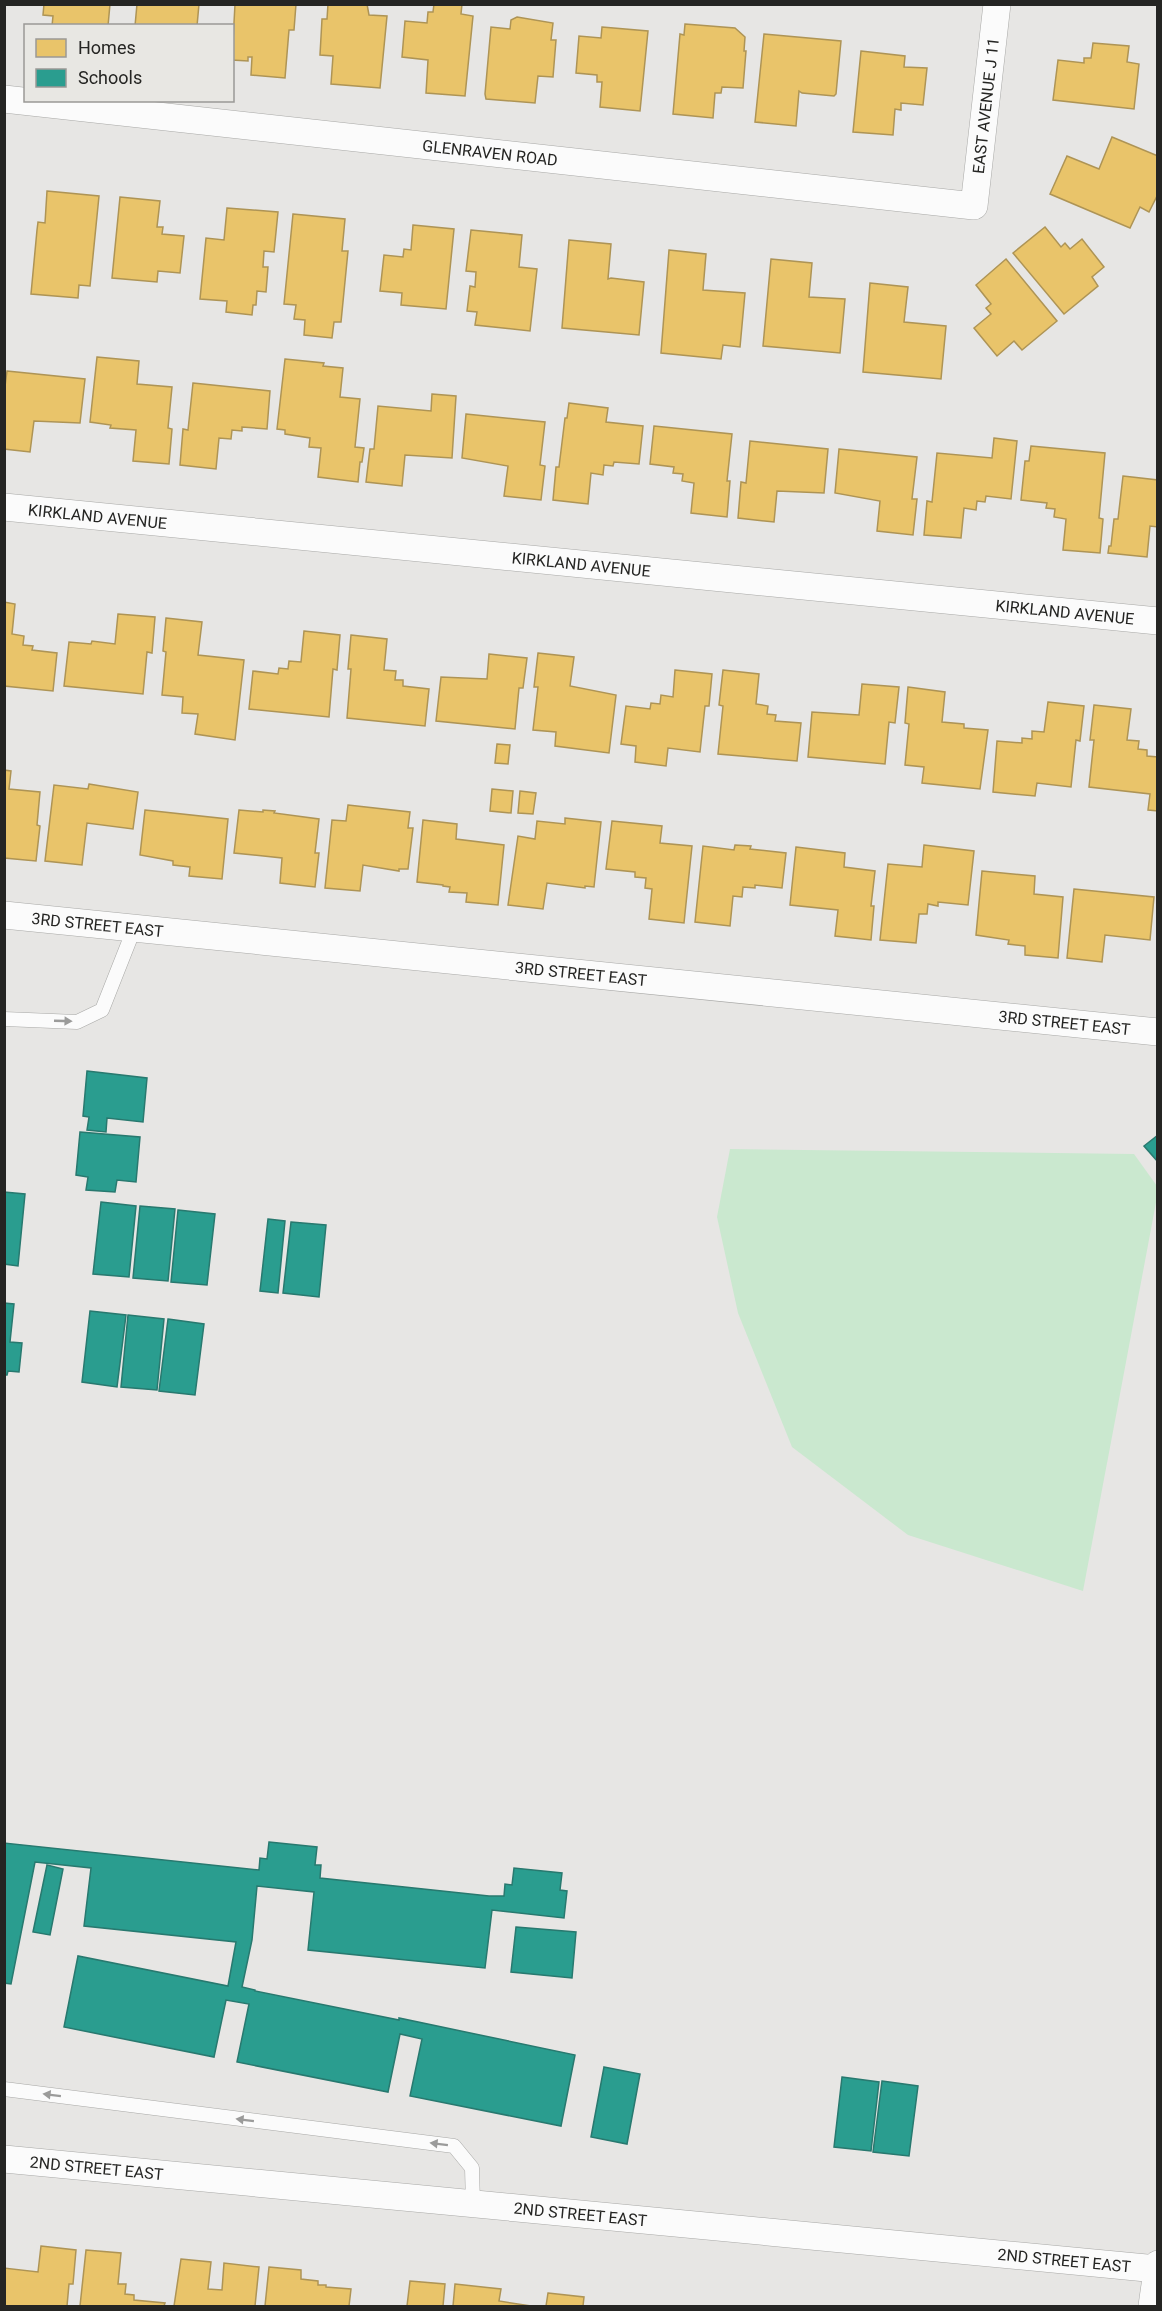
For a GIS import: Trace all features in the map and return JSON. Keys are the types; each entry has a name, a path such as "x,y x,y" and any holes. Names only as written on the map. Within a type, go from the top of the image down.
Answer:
{"street":[{"name":"EAST AVENUE J 11","path":"975,206 997,4"},
{"name":"GLENRAVEN ROAD","path":"4,99 24,101"},
{"name":"GLENRAVEN ROAD","path":"31,102 975,206"},
{"name":"KIRKLAND AVENUE","path":"4,507 1158,621"},
{"name":"3RD STREET EAST","path":"4,915 1158,1032"},
{"name":"2ND STREET EAST","path":"4,2159 1157,2269"},
{"path":"1152,2307 1158,2264"}],"lane":[{"path":"4,1019 78,1022 102,1010 134,929"},
{"path":"4,2089 454,2146 472,2168 473,2204"}],"green space":[{"path":"730,1149 1134,1154 1157,1186 1157,1197 1083,1591 908,1535 792,1447 738,1313 717,1217"}],"building: Homes":[{"path":"44,4 110,4 108,24 52,24 53,16 43,15"},
{"path":"137,4 199,4 197,24 135,24"},
{"path":"235,4 296,4 294,30 289,30 285,78 251,75 252,57 248,57 248,61 234,60"},
{"path":"328,4 367,4 369,15 387,16 380,88 331,84 333,56 320,55 322,19 327,19"},
{"path":"434,4 462,4 461,14 473,16 465,96 426,93 428,60 402,57 405,21 427,23 428,12 433,12"},
{"path":"517,17 553,23 551,40 556,40 553,77 538,76 535,103 486,99 491,27 510,29 511,20"},
{"path":"685,24 735,28 745,37 743,88 722,87 721,93 715,93 713,118 673,114 680,34 684,35"},
{"path":"602,27 648,31 640,111 600,107 602,82 597,82 597,75 576,73 579,36 601,38"},
{"path":"764,34 841,41 836,94 834,96 799,91 796,126 755,122"},
{"path":"1093,43 1129,46 1127,62 1139,64 1134,109 1053,100 1058,60 1084,63 1084,58 1091,58"},
{"path":"861,51 905,56 904,67 927,68 923,105 901,103 901,110 895,109 893,135 853,132"},
{"path":"1112,137 1158,156 1158,194 1149,212 1140,207 1130,228 1050,194 1067,156 1099,169"},
{"path":"47,191 99,196 90,286 79,285 78,298 31,294 38,222 45,223"},
{"path":"120,197 160,201 157,227 163,227 162,234 184,236 180,273 158,271 157,282 112,278"},
{"path":"227,208 278,212 274,252 264,251 263,267 268,267 266,292 257,291 256,305 253,305 252,315 226,312 227,301 200,299 206,238 224,240"},
{"path":"293,214 345,219 342,251 348,251 341,322 334,322 332,338 304,335 305,320 294,319 296,305 284,304"},
{"path":"413,225 454,229 446,309 401,305 402,293 380,291 384,255 403,257 404,249 411,250"},
{"path":"1045,227 1061,247 1065,243 1070,249 1082,239 1104,267 1092,277 1098,286 1064,314 1013,253"},
{"path":"471,230 522,235 519,267 537,269 530,331 475,325 477,312 467,311 470,286 475,287 476,272 466,271"},
{"path":"569,240 611,244 608,279 644,282 639,335 562,328"},
{"path":"669,250 706,254 703,290 745,293 740,347 723,345 721,359 661,353"},
{"path":"771,259 812,263 809,297 845,299 840,353 763,346"},
{"path":"1006,259 1057,321 1022,350 1014,341 997,356 974,328 991,314 986,308 991,304 976,285"},
{"path":"870,283 908,287 904,322 946,326 941,379 863,372"},
{"path":"97,357 139,361 137,384 172,387 168,428 172,429 169,464 133,461 136,430 110,428 111,425 90,422"},
{"path":"285,359 324,363 323,366 343,368 340,397 360,399 355,447 364,448 358,482 318,477 321,448 309,447 310,438 285,434 285,430 277,429"},
{"path":"7,371 85,379 80,423 34,421 30,452 4,449 4,394"},
{"path":"193,383 270,391 267,429 242,427 242,431 232,430 231,439 219,438 216,469 180,465 183,429 188,430"},
{"path":"432,394 456,396 452,458 405,455 402,486 366,482 370,449 374,449 378,406 431,411"},
{"path":"569,403 608,408 606,422 643,426 639,464 614,462 613,466 604,465 603,475 591,473 588,504 553,500 556,467 559,467"},
{"path":"466,414 545,422 540,465 545,466 541,500 504,496 508,466 462,458"},
{"path":"654,426 732,434 727,481 730,481 727,517 691,513 694,483 682,481 683,474 673,473 674,467 650,464"},
{"path":"994,438 1017,441 1011,499 986,496 985,502 977,501 976,510 964,508 961,538 924,535 927,501 932,502 937,453 992,458"},
{"path":"750,441 828,449 824,493 777,491 774,522 738,518 741,482 746,483"},
{"path":"1031,446 1105,453 1099,518 1103,519 1100,553 1063,550 1066,519 1054,517 1055,509 1046,508 1047,503 1021,500 1025,461 1029,461"},
{"path":"839,449 917,457 912,499 917,499 913,535 877,531 880,501 835,493"},
{"path":"1123,476 1158,480 1158,527 1150,526 1147,557 1108,553 1114,519 1118,519"},
{"path":"4,602 15,604 12,634 24,636 23,645 33,646 32,650 57,653 53,691 4,686"},
{"path":"118,614 155,617 152,653 147,652 143,694 64,686 69,642 91,644 92,641 115,644"},
{"path":"166,618 202,622 198,655 244,660 235,740 195,734 198,714 182,713 183,697 162,695"},
{"path":"304,631 340,635 337,670 333,669 329,717 249,709 253,671 278,674 279,668 288,669 289,661 301,662"},
{"path":"351,635 387,639 384,670 396,671 395,680 403,680 403,686 429,689 425,726 347,718"},
{"path":"538,653 574,657 570,686 616,695 609,753 555,746 556,732 533,730 538,687 534,687"},
{"path":"489,654 527,658 523,688 519,688 515,729 436,721 441,677 487,679"},
{"path":"675,670 712,674 709,706 705,706 700,752 668,748 666,766 635,762 636,746 621,744 626,706 650,709 651,703 660,704 661,695 673,697"},
{"path":"723,670 759,674 756,704 768,706 767,714 776,715 775,721 801,723 797,761 718,754 723,706 719,705"},
{"path":"862,684 899,687 895,723 889,722 885,764 808,757 812,712 859,715"},
{"path":"908,687 945,692 942,722 964,724 964,728 988,730 980,789 922,783 924,767 905,765 909,724 905,723"},
{"path":"1048,702 1084,706 1080,741 1076,740 1071,787 1037,783 1035,796 993,792 997,741 1022,743 1022,738 1032,739 1032,731 1044,732"},
{"path":"1094,705 1131,709 1127,740 1139,741 1138,749 1147,750 1147,756 1158,757 1158,811 1148,810 1150,794 1089,787 1094,740 1090,740"},
{"path":"497,744 510,745 508,764 495,763"},
{"path":"4,770 11,771 9,789 40,792 37,825 40,826 36,861 4,858"},
{"path":"89,784 138,792 133,829 87,823 82,865 45,861 54,785 88,789"},
{"path":"492,789 513,791 511,813 490,811"},
{"path":"520,791 536,793 533,814 518,813"},
{"path":"348,805 410,812 408,828 413,828 408,869 399,869 399,871 363,865 360,891 325,888 332,820 346,821"},
{"path":"145,810 228,819 222,879 189,876 190,867 173,865 173,861 140,855"},
{"path":"239,810 275,811 274,813 319,819 315,853 319,853 315,887 280,883 282,858 234,853"},
{"path":"565,818 601,822 594,887 547,883 543,909 508,905 518,836 535,839 537,821 565,824"},
{"path":"423,820 457,824 456,839 504,845 498,905 466,902 467,893 449,892 450,887 417,882"},
{"path":"612,821 662,826 660,843 692,846 684,923 649,919 652,889 645,888 646,878 635,877 635,872 606,869"},
{"path":"735,845 786,853 782,888 755,885 755,888 743,887 742,897 733,896 730,926 695,922 703,846 734,850"},
{"path":"924,845 974,851 968,905 938,902 938,906 928,904 927,914 919,914 916,943 880,940 888,864 922,867"},
{"path":"796,847 845,853 844,867 875,871 871,906 874,906 871,940 835,936 838,910 790,905"},
{"path":"982,871 1035,876 1034,894 1063,897 1058,958 1025,955 1025,946 1008,944 1009,940 976,935"},
{"path":"1074,889 1154,897 1150,940 1105,935 1102,962 1067,958"},
{"path":"41,2246 76,2250 73,2284 69,2284 67,2306 4,2306 4,2268 38,2272"},
{"path":"86,2250 121,2253 118,2284 126,2284 125,2294 134,2295 134,2300 165,2303 164,2306 80,2306"},
{"path":"181,2259 211,2262 208,2289 222,2290 224,2263 259,2267 255,2306 174,2306"},
{"path":"269,2267 301,2270 301,2279 318,2281 318,2285 326,2285 326,2287 351,2289 349,2306 265,2306"},
{"path":"410,2281 445,2284 443,2306 407,2306"},
{"path":"455,2284 501,2289 499,2301 531,2306 453,2306"},
{"path":"548,2293 584,2297 583,2306 546,2306"}],"building: Schools":[{"path":"87,1071 147,1078 143,1122 107,1118 106,1132 87,1130 89,1117 83,1116"},
{"path":"80,1132 140,1137 136,1182 117,1180 115,1192 86,1190 88,1177 76,1175"},
{"path":"1158,1135 1158,1162 1144,1146"},
{"path":"4,1192 25,1194 18,1266 4,1264"},
{"path":"101,1202 136,1206 129,1277 93,1274"},
{"path":"140,1206 175,1209 168,1281 133,1278"},
{"path":"178,1210 215,1214 207,1285 171,1282"},
{"path":"268,1219 285,1221 278,1293 260,1291"},
{"path":"291,1222 326,1225 319,1297 283,1293"},
{"path":"4,1303 14,1304 10,1342 22,1343 19,1372 8,1371 7,1375 4,1375"},
{"path":"90,1311 126,1315 117,1387 82,1382"},
{"path":"128,1315 164,1319 157,1390 121,1387"},
{"path":"168,1319 204,1324 195,1395 159,1391"},
{"path":"269,1842 317,1847 315,1865 321,1865 320,1878 489,1896 504,1896 505,1884 512,1885 514,1868 562,1873 560,1890 567,1891 564,1918 492,1910 485,1968 308,1950 314,1892 257,1886 252,1940 242,1987 575,2055 561,2126 410,2096 422,2039 400,2034 388,2092 237,2062 249,2004 226,2000 214,2057 64,2027 78,1956 228,1986 236,1942 84,1926 91,1868 35,1862 11,1984 4,1983 4,1843 259,1870 260,1858 267,1859"},
{"path":"47,1865 63,1869 50,1935 33,1932"},
{"path":"516,1927 576,1932 572,1978 511,1972"},
{"path":"604,2067 640,2074 627,2144 591,2137"},
{"path":"842,2077 879,2082 871,2151 834,2147"},
{"path":"882,2081 918,2086 909,2156 873,2152"}]}
